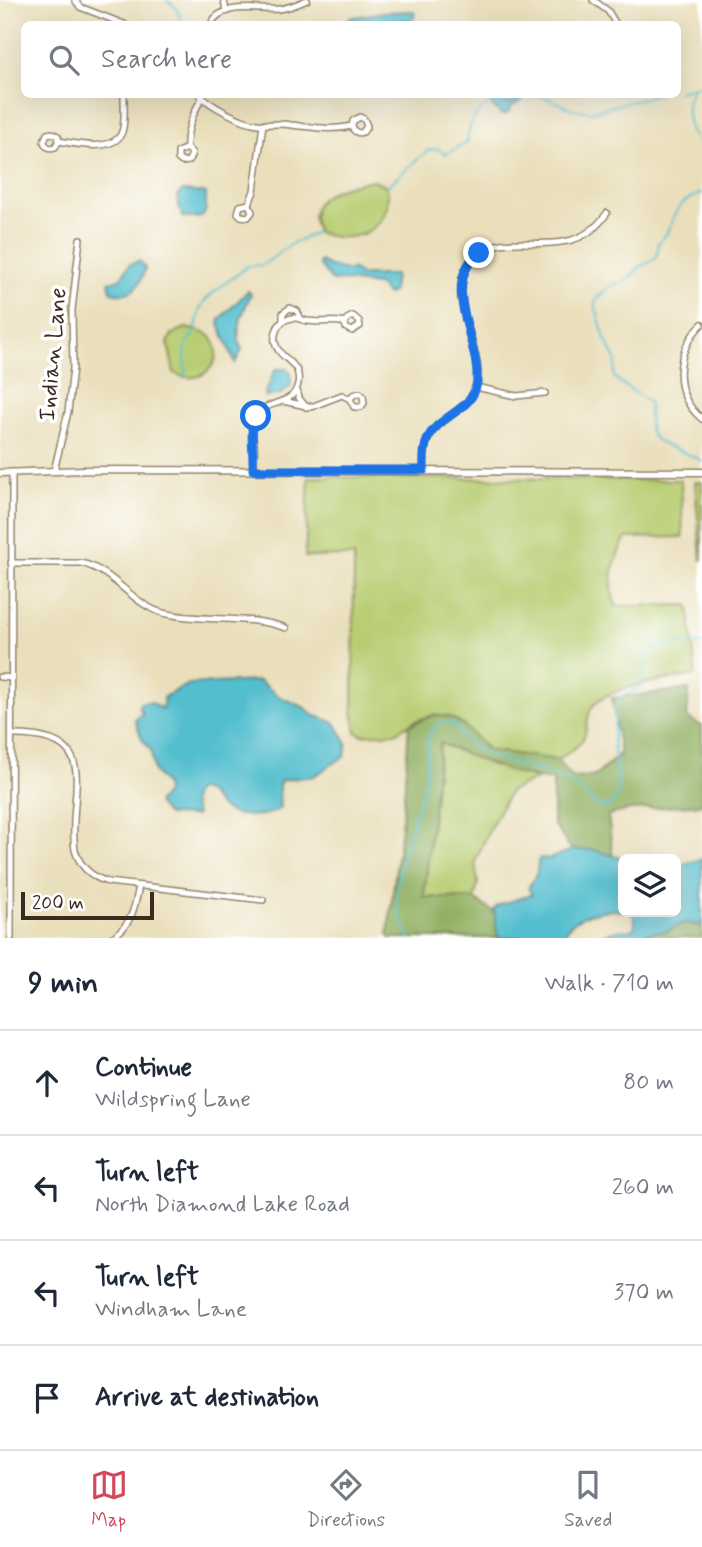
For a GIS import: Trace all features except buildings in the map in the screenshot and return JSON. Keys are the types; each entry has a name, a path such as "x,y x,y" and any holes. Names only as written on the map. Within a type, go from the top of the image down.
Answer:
{"street":[{"path":"75,0 80,7 116,21"},
{"path":"223,0 226,12"},
{"path":"213,21 216,16 237,9 280,9 307,0"},
{"path":"593,0 608,11 614,21"},
{"path":"59,141 105,144 115,140 124,127 124,98"},
{"path":"187,148 191,122 199,98"},
{"path":"204,98 249,122 310,128 341,128 352,125"},
{"path":"249,204 254,191 263,124"},
{"path":"424,470 425,448 431,433 460,410 476,387 476,366 461,286 467,266 479,253 493,245 553,244 573,240 599,224 607,212"},
{"name":"Indian Lane","path":"54,471 68,412 73,366 72,310 80,239"},
{"path":"306,407 297,390 298,373 276,345 275,331 283,320 295,317 345,323"},
{"path":"702,324 682,353 679,374 688,403 702,419"},
{"path":"476,387 516,396 545,393"},
{"path":"253,470 253,423 266,405 282,401 297,390"},
{"path":"282,401 306,407 342,395 350,399"},
{"path":"0,473 253,470 702,472"},
{"path":"11,938 12,472"},
{"path":"11,563 81,563 111,576 146,606 163,612 269,621 286,628"},
{"path":"0,677 12,678"},
{"path":"12,735 41,736 58,743 69,754 77,773 75,844 79,862 91,875 102,880 139,886 263,900"},
{"path":"111,938 129,922 139,886"}],"green space":[{"path":"374,180 387,186 385,214 378,224 357,236 331,236 317,232 313,219 320,200 340,188"},
{"path":"185,328 206,333 215,346 214,362 209,369 194,377 174,373 168,343 172,334"},
{"path":"309,477 681,480 683,537 626,538 615,562 612,588 616,606 689,605 696,675 611,693 592,707 581,742 557,760 488,750 463,725 450,717 433,715 415,721 395,733 362,735 356,732 353,711 354,556 305,557"},
{"path":"695,482 702,482 702,560 701,560"},
{"path":"689,689 687,718 702,726 702,804 630,810 608,815 613,858 593,850 572,850 553,824 553,780 510,771 440,743 424,897 474,899 495,913 498,938 390,938 388,933 403,810 409,725 433,715 450,717 463,725 488,750 557,760 573,778 595,776 620,754 612,698"},
{"path":"440,743 489,764 537,779 510,791 492,824 475,862 478,884 474,899 424,898"},
{"path":"682,922 702,926 702,938 643,937 646,933 668,931 675,924"}],"water":[{"path":"384,12 415,13 414,18 401,21 348,21 350,18"},
{"path":"490,98 501,98 508,104 517,98 523,98 512,106 507,114 501,114 492,106"},
{"path":"182,191 206,193 204,215 197,218 182,217 177,196"},
{"path":"140,261 145,268 138,285 130,292 111,292 109,282 120,279 130,264"},
{"path":"320,261 348,271 353,269 360,275 395,275 393,291 388,295 378,285 332,281 319,264"},
{"path":"248,291 251,294 242,315 238,336 242,350 235,363 219,324 220,319"},
{"path":"276,369 287,369 291,373 291,386 281,394 266,397 265,392"},
{"path":"259,681 280,697 306,708 313,715 335,723 347,744 345,756 314,776 282,780 279,784 280,808 274,812 250,816 227,811 208,793 199,789 194,793 192,801 196,814 194,816 167,815 157,803 166,793 165,785 154,771 151,750 142,739 135,719 143,713 139,708 140,703 151,702 162,709 164,697 189,684"},
{"path":"572,850 593,850 618,857 618,911 599,912 576,920 566,931 567,935 579,938 498,938 494,910 497,906 532,894 528,888 537,873 538,862 540,858 549,859"},
{"path":"702,859 702,926 685,923 667,931 646,933 643,938 587,938 613,931 632,930 635,924 634,917 681,917 681,865"}],"waterway":[{"path":"167,0 177,9 181,21"},
{"path":"681,90 702,85"},
{"path":"693,88 687,118 692,133 702,145"},
{"path":"547,98 570,108 590,112 644,98"},
{"path":"387,186 428,150 438,149 445,154 467,143 473,120 491,103"},
{"path":"702,193 678,208 666,234 658,243 655,259 640,267 627,280 612,285 596,299 595,305 605,339 616,360 614,377 649,403 649,428 653,436 664,445 702,461"},
{"path":"183,378 186,345 195,332 205,301 247,266 263,265 293,243 317,232"},
{"path":"410,938 401,919 397,899 398,878 426,775 429,737 435,727 454,723 463,737 488,755 563,779 598,806 609,806 616,799 618,785 613,741 614,706 622,696 640,686 647,652 661,645 702,644"}],"route":[{"path":"256,416 251,429 254,443 253,470 424,470 425,448 431,433 460,410 476,387 476,366 461,286 467,266 479,253"}]}
